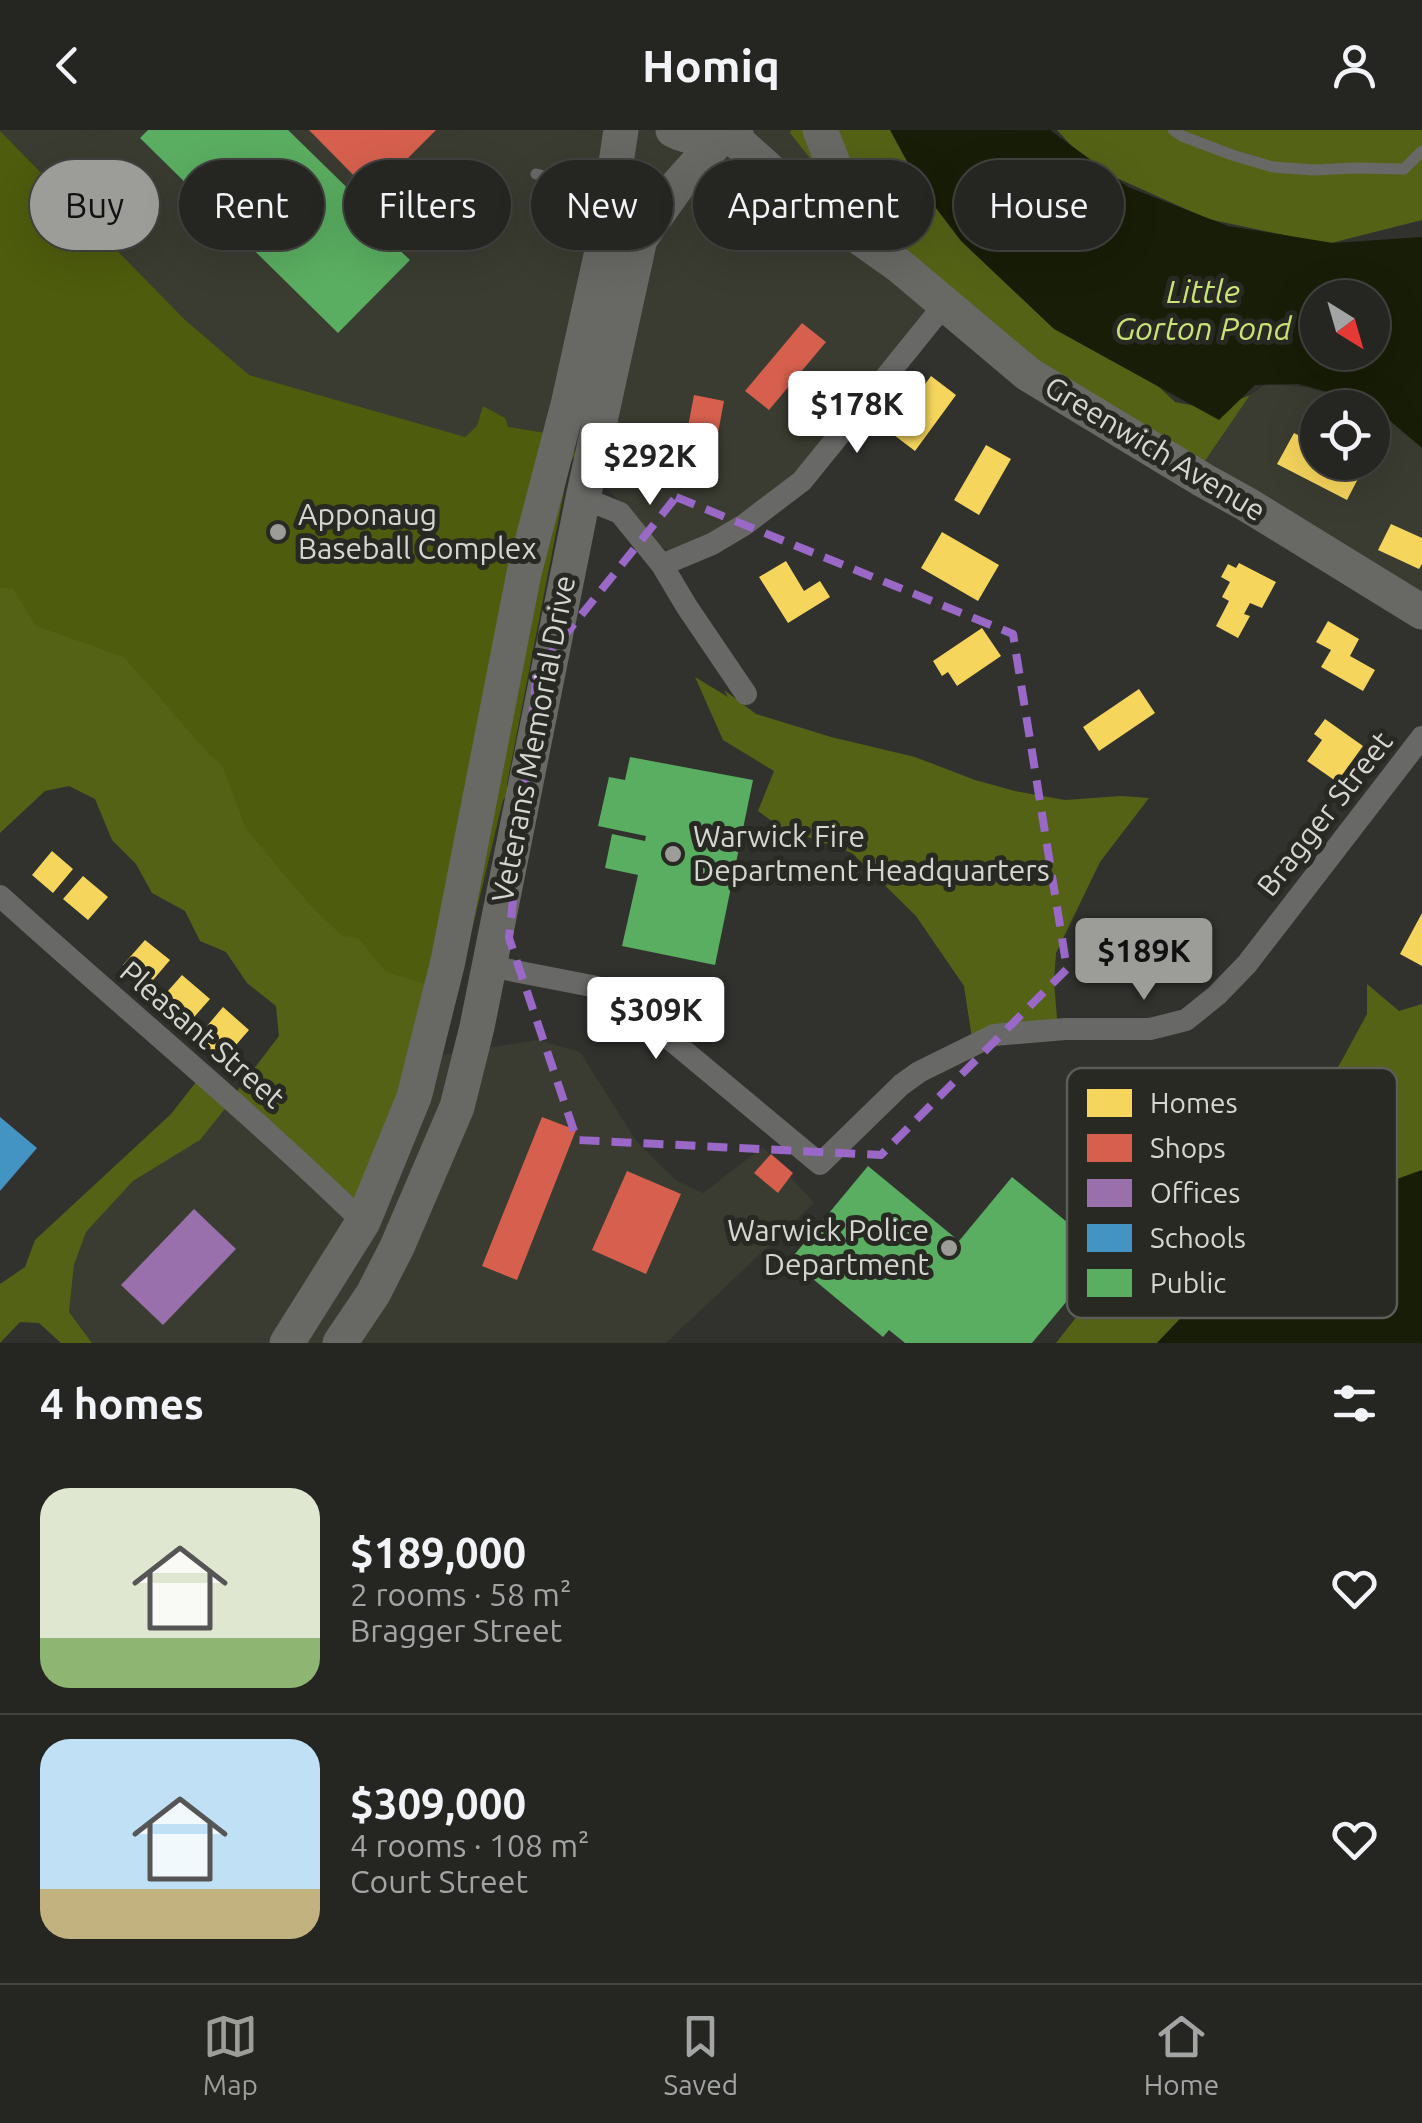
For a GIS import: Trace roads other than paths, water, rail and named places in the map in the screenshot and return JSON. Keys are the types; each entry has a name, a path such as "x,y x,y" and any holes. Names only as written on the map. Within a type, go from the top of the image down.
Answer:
{"main road":[{"name":"Veterans Memorial Drive","path":"617,160 622,130"},
{"path":"674,130 682,135 732,135"},
{"name":"Greenwich Avenue","path":"820,130 840,181 901,267"},
{"name":"Veterans Memorial Drive","path":"340,1343 398,1247 456,1107 477,1026 583,498 640,239 678,185 732,135"},
{"name":"Greenwich Avenue","path":"732,135 786,185 901,267 1028,374 1422,612"},
{"name":"Veterans Memorial Drive","path":"287,1343 363,1222 414,1096 448,961 524,573 568,405 602,250"}],"street":[{"path":"662,565 712,544 744,525 802,481 944,305"},
{"path":"583,498 620,514 662,565 746,694"},
{"name":"Bragger Street","path":"489,966 597,987 671,1040 820,1164 901,1085 994,1035 1065,1029 1150,1029 1186,1020 1218,995 1247,964 1422,737"},
{"name":"Pleasant Street","path":"0,896 286,1148 363,1222"}],"lane":[{"path":"1174,130 1274,167 1404,169 1422,152"}],"water":[{"name":"Little Gorton Pond","path":"890,130 1050,130 1091,160 954,160 954,232 934,205 934,160 906,160"},
{"name":"Little Gorton Pond","path":"1124,184 1228,226 1333,243 1422,237 1422,448 1390,421 1390,390 1255,385 1219,420 1054,329 971,250 1124,250"},
{"path":"1422,1170 1422,1343 1157,1343 1181,1318 1397,1318 1397,1179"}],"place":[{"name":"Apponaug Baseball Complex","path":"278,532"},
{"name":"Warwick Fire Department Headquarters","path":"673,854"},
{"name":"Warwick Police Department","path":"949,1248"}]}
